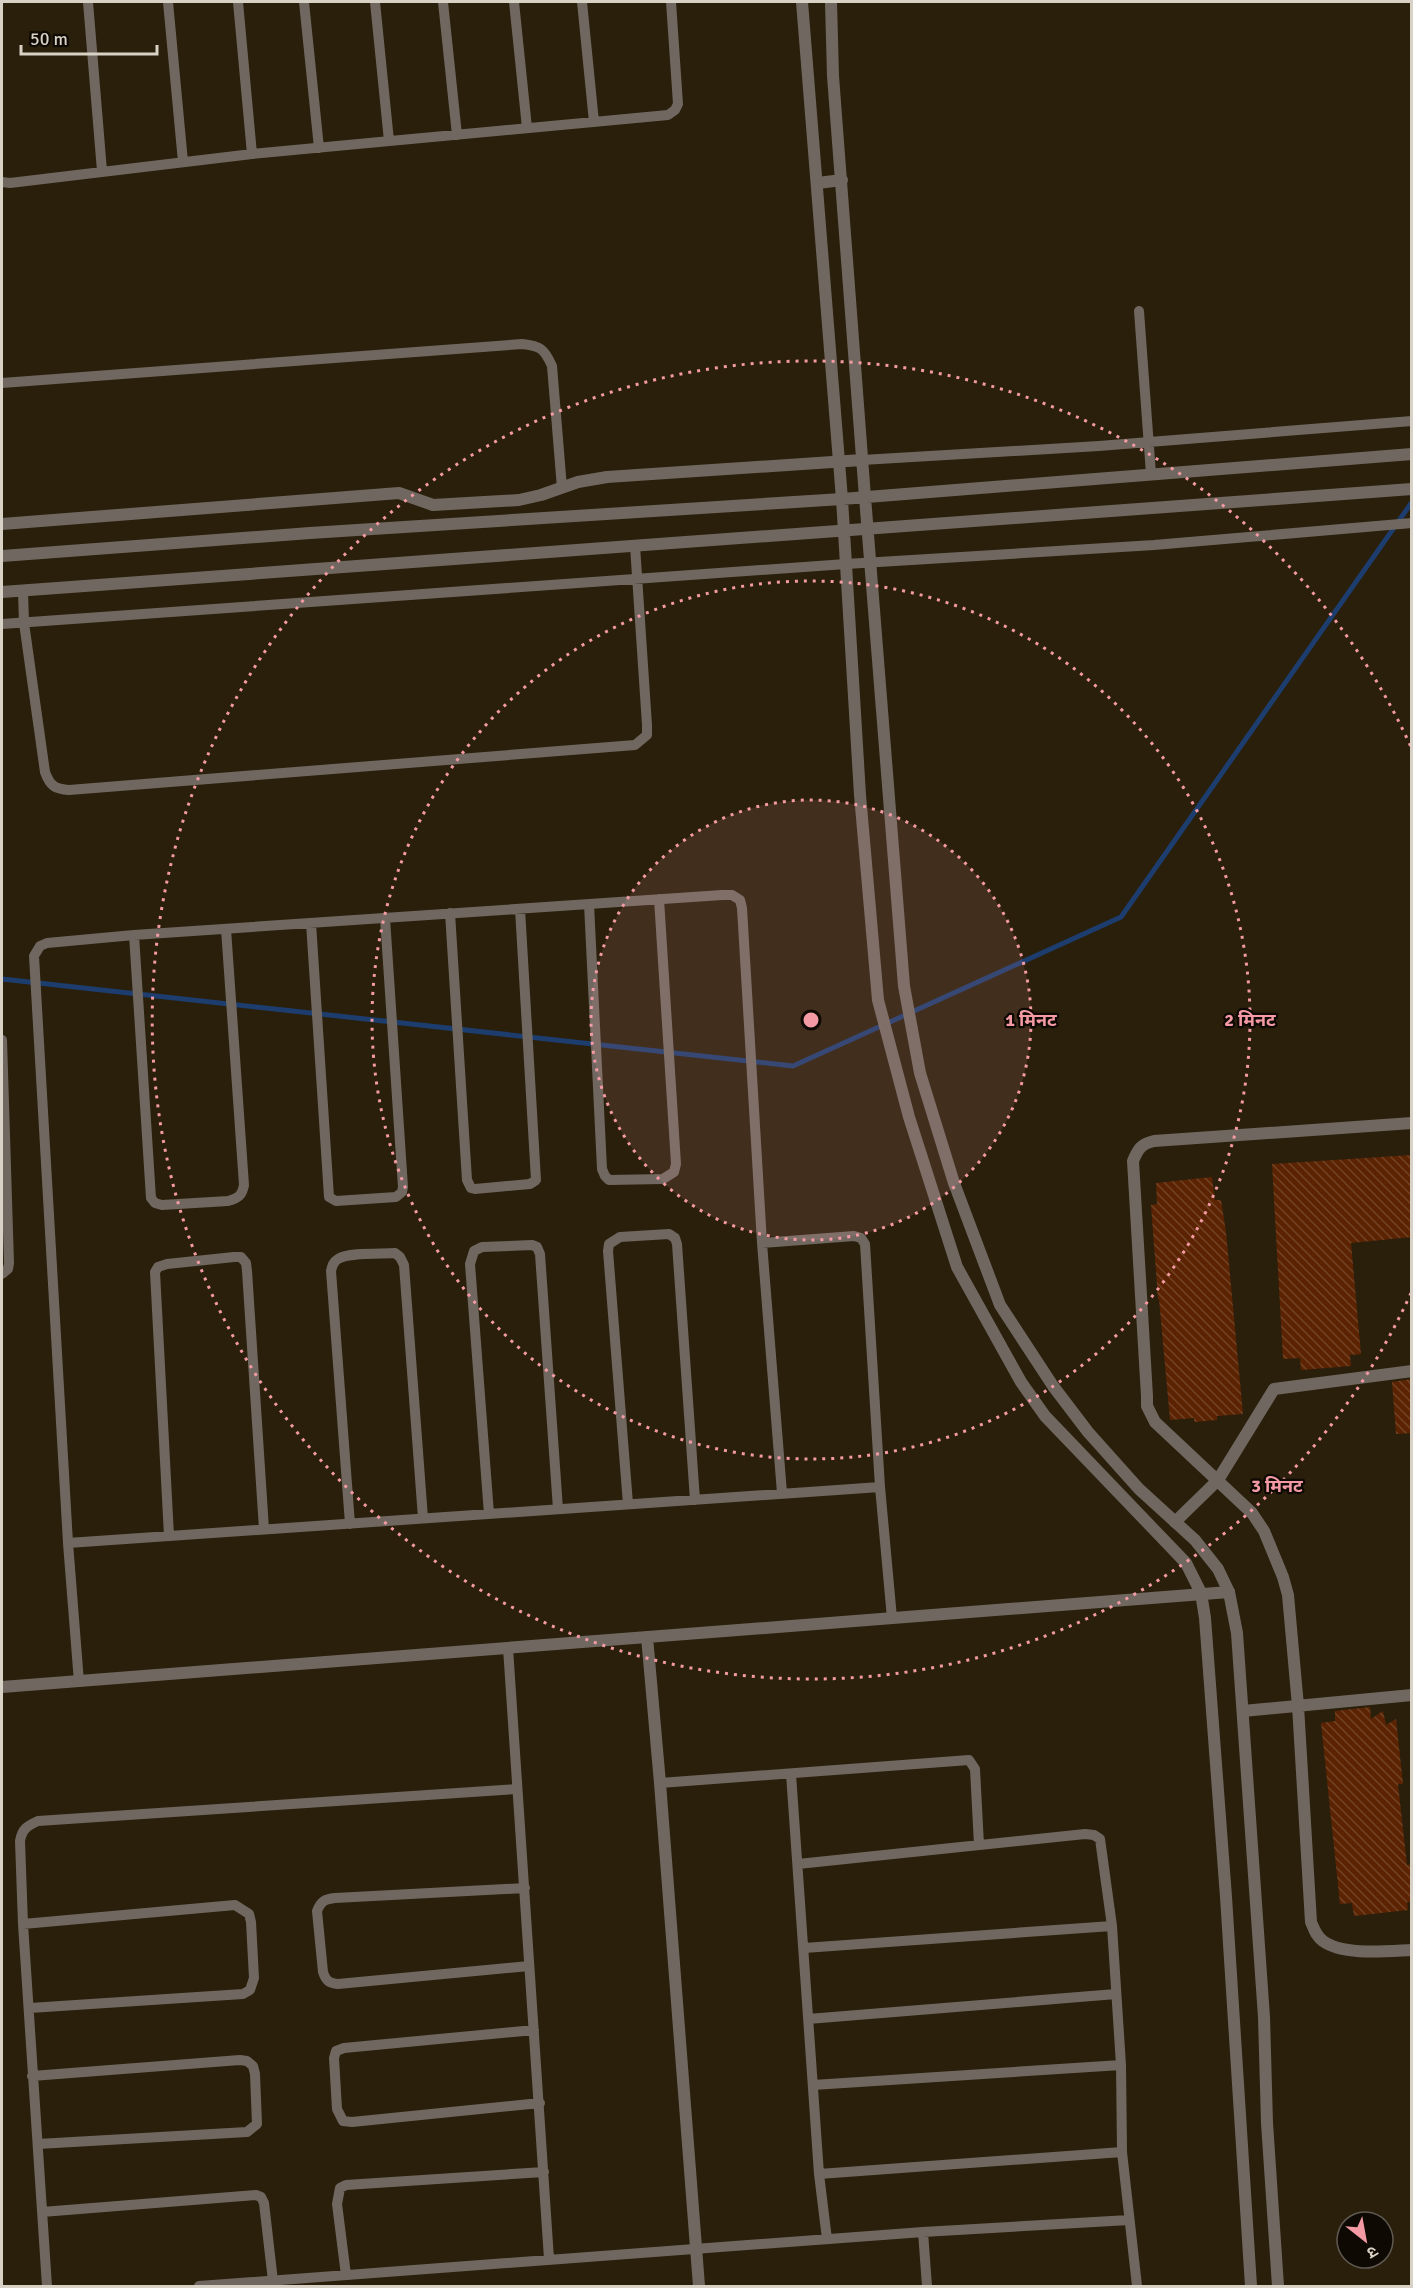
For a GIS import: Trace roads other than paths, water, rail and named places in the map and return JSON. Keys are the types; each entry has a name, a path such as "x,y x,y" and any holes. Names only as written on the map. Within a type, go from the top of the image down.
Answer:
{"street":[{"path":"802,2 842,499 861,807 878,1000 909,1118 962,1280 1021,1382 1045,1416 1186,1563 1201,1593 1205,1618 1226,1898 1251,2286"},
{"path":"831,2 833,76 868,562 902,966 910,1022 920,1073 954,1183 1000,1305 1053,1386 1088,1432 1139,1489 1195,1540 1225,1579 1229,1592 1237,1633 1243,1711 1264,2017 1267,2123 1278,2286"},
{"path":"818,183 842,180"},
{"path":"2,556 310,532 842,499 1412,454"},
{"path":"2,524 399,493 433,505 519,500 578,482 607,477 862,460"},
{"path":"2,592 1411,489"},
{"path":"1412,1123 1154,1141 1144,1143 1137,1150 1133,1161 1147,1406 1155,1422 1218,1480 1259,1522 1283,1576 1288,1595 1298,1706 1311,1922 1316,1935 1325,1943 1358,1952 1412,1950"},
{"path":"1175,1522 1218,1480 1274,1389 1412,1371"},
{"path":"2,1688 1229,1592"},
{"path":"647,1637 699,2286"},
{"path":"1243,1711 1412,1695"}],"lane":[{"path":"87,2 102,171"},
{"path":"168,2 183,162"},
{"path":"238,2 252,154"},
{"path":"304,2 319,148"},
{"path":"375,2 389,141"},
{"path":"443,2 457,135"},
{"path":"514,2 527,128"},
{"path":"582,2 594,122"},
{"path":"2,182 10,183 252,154 668,115 675,110 678,98 671,2"},
{"path":"1138,311 1151,474"},
{"path":"2,383 522,344 538,346 547,354 552,366 562,488"},
{"path":"862,460 1149,442 1412,421"},
{"path":"2,624 868,562 1154,544 1409,523"},
{"path":"23,591 24,623 45,772 49,782 56,789 69,790 635,745 647,735 647,725 635,546"},
{"path":"79,1682 68,1543 34,956 40,946 47,943 134,935 722,895 732,895 740,900 762,1243 782,1493"},
{"path":"589,904 602,1169 609,1180 663,1179 674,1172 676,1164 659,899"},
{"path":"450,914 467,1180 471,1188 476,1189 530,1184 536,1180 537,1174 520,909"},
{"path":"311,923 329,1197 336,1201 396,1197 402,1192 403,1187 385,918"},
{"path":"134,935 151,1198 155,1203 162,1205 217,1202 237,1199 244,1185 226,929"},
{"path":"2,1040 4,1217 9,1263 8,1269 2,1274"},
{"path":"628,1504 609,1244 620,1237 669,1234 675,1238 677,1244 695,1500"},
{"path":"762,1243 854,1236 861,1238 865,1244 880,1487 892,1618"},
{"path":"489,1514 470,1264 474,1251 482,1247 532,1245 540,1254 558,1509"},
{"path":"350,1524 331,1271 333,1263 345,1256 395,1253 404,1265 423,1518"},
{"path":"169,1536 155,1272 158,1267 167,1264 234,1257 241,1257 248,1271 264,1529"},
{"path":"68,1543 880,1487"},
{"path":"508,1648 549,2259"},
{"path":"660,1783 969,1760 975,1769 979,1845"},
{"path":"791,1774 819,2174 827,2239"},
{"path":"47,2286 23,1924 20,1841 22,1832 28,1825 38,1821 517,1789"},
{"path":"798,1864 1094,1835 1100,1839 1103,1847 1112,1926 1121,2065 1122,2152 1137,2286"},
{"path":"525,1888 335,1898 326,1899 320,1903 317,1911 323,1972 325,1980 330,1983 529,1966"},
{"path":"23,1924 235,1905 249,1914 252,1922 254,1978 250,1990 243,1994 30,2008"},
{"path":"804,1948 1112,1926"},
{"path":"808,2019 1116,1994"},
{"path":"534,2030 344,2048 336,2051 334,2058 336,2089 339,2117 343,2121 352,2122 540,2103"},
{"path":"33,2076 247,2061 253,2066 258,2114 254,2128 237,2134 38,2144"},
{"path":"813,2085 1121,2065"},
{"path":"819,2174 1122,2152"},
{"path":"346,2276 337,2204 340,2188 346,2185 544,2172"},
{"path":"42,2212 255,2195 261,2197 264,2203 273,2281"},
{"path":"199,2286 252,2285 273,2281 549,2259 923,2232 1129,2220"},
{"path":"923,2232 927,2286"}],"waterway":[{"path":"2,979 793,1066 1121,917 1412,502"}]}
